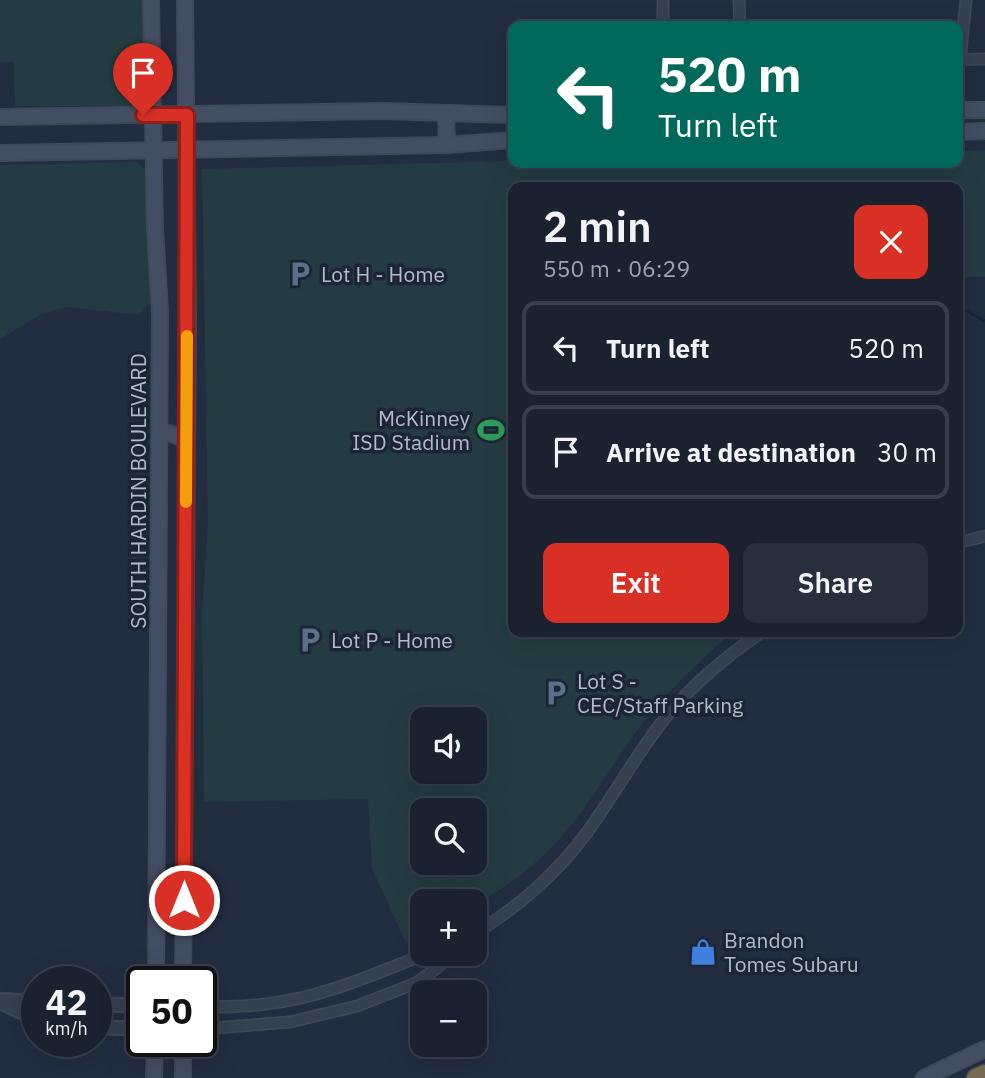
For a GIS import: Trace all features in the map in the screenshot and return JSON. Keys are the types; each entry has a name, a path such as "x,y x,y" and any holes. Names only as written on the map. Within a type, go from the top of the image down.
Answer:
{"highway":[{"path":"976,1078 984,1076"}],"main road":[{"name":"SOUTH HARDIN BOULEVARD","path":"151,0 155,229 160,312 156,966"},
{"path":"183,966 187,151 185,0"},
{"path":"963,110 985,110"},
{"path":"0,117 333,112 508,115"},
{"path":"446,113 447,145"},
{"path":"963,132 985,131"},
{"path":"0,153 447,145 508,140"},
{"path":"160,430 186,423"},
{"path":"160,430 186,439"},
{"path":"924,1078 985,1049"},
{"path":"154,1078 155,1057"},
{"path":"183,1057 183,1078"}],"street":[{"path":"663,0 663,21"},
{"path":"739,0 740,21"},
{"path":"963,26 966,0"},
{"path":"963,60 985,59"},
{"path":"963,542 985,536"},
{"path":"487,925 518,902 560,865 586,834 669,714 718,664 755,637"},
{"path":"217,1006 266,1004 302,998 361,980 410,960"},
{"path":"217,1028 290,1022 357,1006 416,983 439,966"},
{"path":"0,1001 21,1002"},
{"path":"0,1001 21,1012"}],"green space":[{"path":"0,0 146,0 145,95 135,96 135,106 15,106 14,62 0,62"},
{"path":"985,150 985,277 963,277 963,182 508,182 508,637 727,637 669,692 636,732 560,838 521,875 487,898 487,889 410,889 410,941 406,943 372,868 368,799 204,802 202,611 208,525 202,169 508,161 508,168 963,168 963,151"},
{"path":"136,162 146,170 151,302 139,315 67,307 41,314 0,339 0,165"}],"waterway":[{"path":"963,309 985,321"}],"slow traffic":[{"path":"186,502 187,336"}],"place":[{"name":"Lot H - Home","path":"300,274"},
{"name":"McKinney ISD Stadium","path":"491,430"},
{"name":"Lot P - Home","path":"310,640"},
{"name":"Lot S - CEC/Staff Parking","path":"556,693"},
{"name":"Brandon Tomes Subaru","path":"703,952"}],"route":[{"path":"143,115 187,115 184,900"}]}
